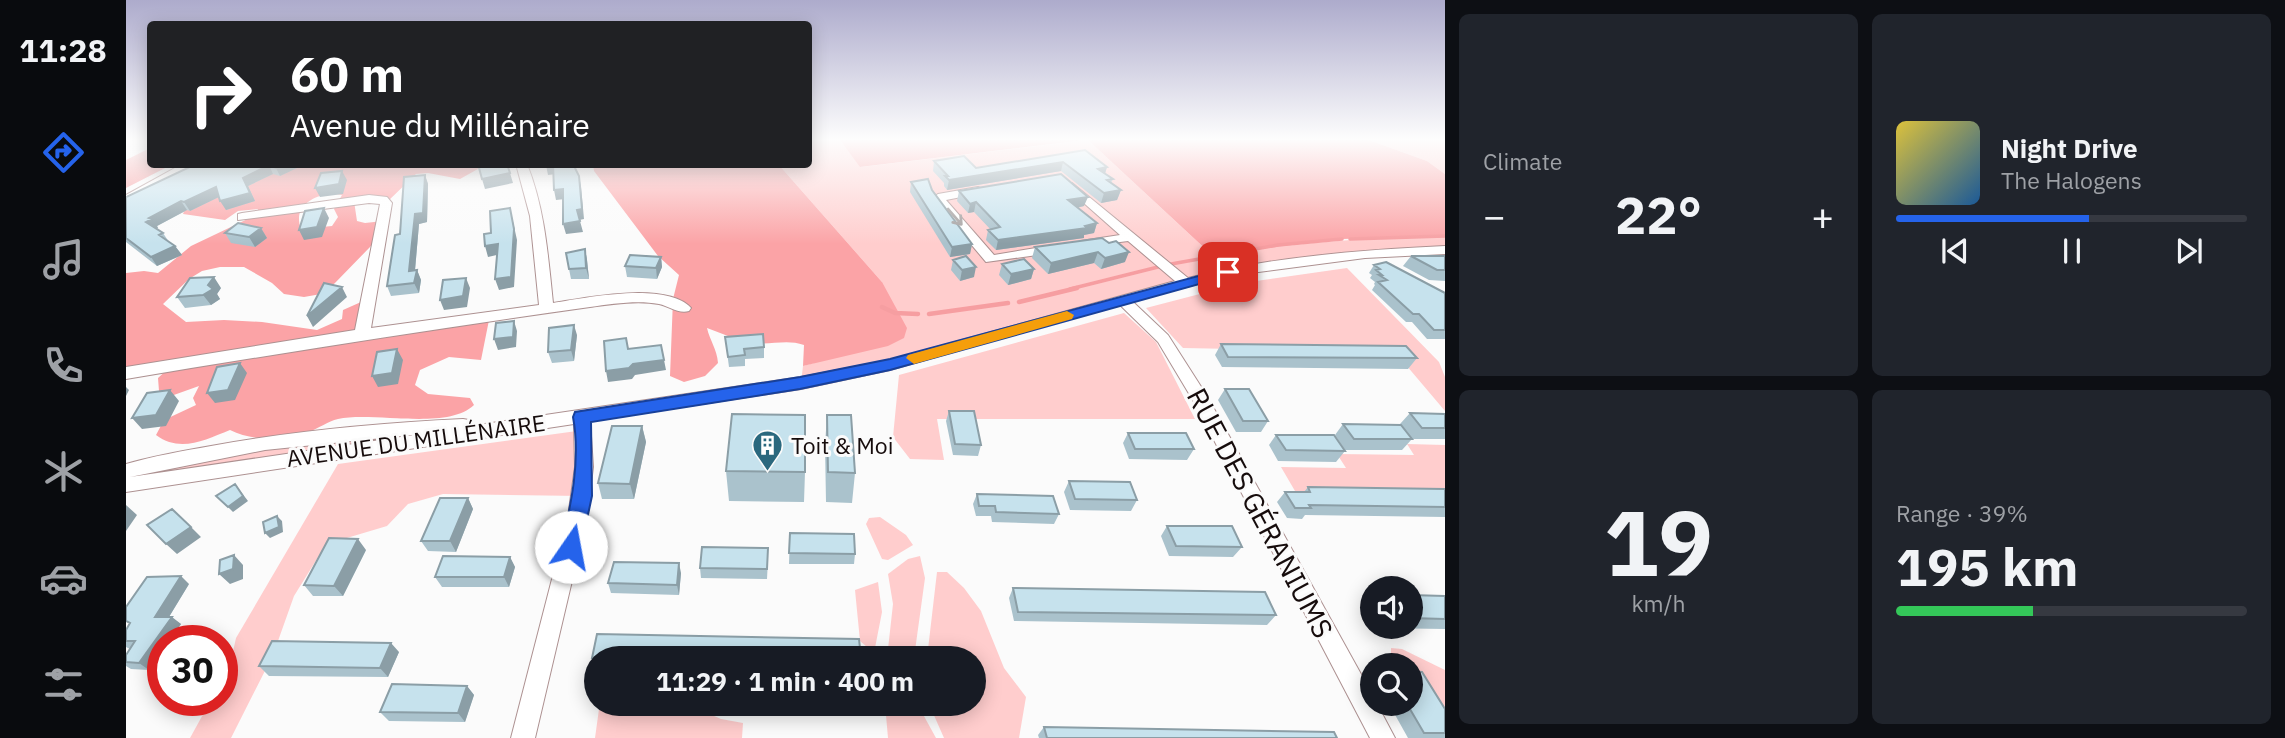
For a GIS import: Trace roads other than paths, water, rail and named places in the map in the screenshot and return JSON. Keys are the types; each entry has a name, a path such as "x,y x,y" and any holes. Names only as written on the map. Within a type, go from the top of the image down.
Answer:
{"street":[{"path":"126,200 172,174"},
{"path":"525,174 534,208 547,307"},
{"path":"1061,177 1185,283"},
{"path":"993,189 939,198 991,260 1129,237"},
{"path":"242,217 369,199 383,200 386,203 362,334"},
{"name":"AVENUE DU MILLÉNAIRE","path":"126,485 848,374 1122,299 1271,265 1365,254 1445,250"},
{"path":"1365,254 1388,266"},
{"path":"126,373 547,307 641,298 664,300 684,308"},
{"name":"RUE DES GÉRANIUMS","path":"1122,299 1163,339 1201,400 1383,738"},
{"path":"126,471 225,450 333,434 581,417 584,430 582,496 562,590 523,738"}],"waterway":[{"path":"1350,239 1445,236"},
{"path":"1171,264 1278,245 1342,239"},
{"path":"1070,289 1158,267"},
{"path":"1019,302 1077,288"},
{"path":"929,314 1008,303"},
{"path":"882,307 895,313 918,314"}],"place":[{"name":"Toit & Moi","path":"768,473"}]}
